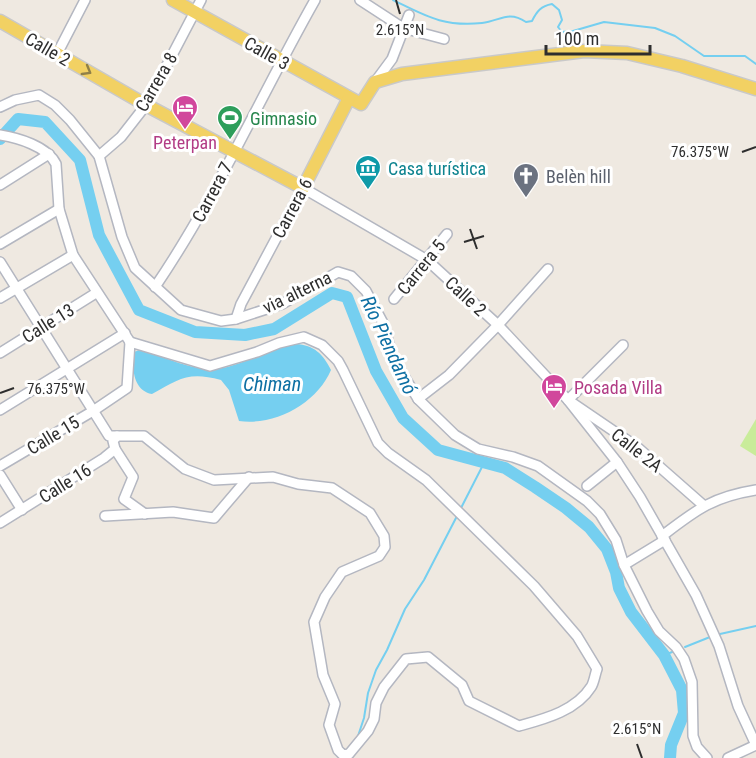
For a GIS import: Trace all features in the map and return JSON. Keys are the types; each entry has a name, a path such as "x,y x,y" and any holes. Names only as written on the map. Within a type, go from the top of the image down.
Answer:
{"main road":[{"name":"Calle 3","path":"173,0 361,104 375,82"},
{"name":"Calle 2","path":"0,21 146,105 303,188"},
{"path":"375,82 402,74 584,51 627,53 682,66 756,89"},
{"name":"Carrera 6","path":"303,188 349,98"}],"street":[{"path":"57,54 85,0"},
{"name":"Carrera 8","path":"99,156 121,137 146,105 201,0"},
{"name":"Carrera 7","path":"155,287 180,251 207,205 280,61 315,0"},
{"path":"360,0 404,28 444,39"},
{"path":"375,82 392,60 409,15"},
{"path":"392,60 394,69 402,74"},
{"name":"via alterna","path":"0,107 15,100 39,95 55,105 70,120 99,156 122,237 135,268 181,310 220,321 236,319 282,304 338,272 351,276 366,291 382,323 393,358 418,399 455,435 478,450 513,457 538,466 587,501 600,514 616,540 624,565 647,611 659,631 676,647 684,660 692,682 693,736 697,747 707,758"},
{"path":"0,135 17,138 49,154 56,164 58,209 73,255 130,342 210,366 279,343 304,338 322,345 338,361 378,443 388,453 426,480 459,512 534,586 577,636 597,669 592,687 576,703 565,710 519,726 469,700 462,685 428,657 406,658 384,687 376,703 374,719 368,731 349,754 343,756 338,750 329,725 335,704 323,675 314,622 325,597 342,572 379,556 385,548 384,536 370,513 332,488 298,484 273,477 213,480 185,469 144,436 113,436"},
{"path":"0,185 49,154"},
{"name":"Calle 2","path":"303,188 427,260 498,326 567,400 617,462 700,604 718,646 738,706 756,745"},
{"name":"Carrera 6","path":"236,319 241,304 303,188"},
{"path":"0,244 58,209"},
{"name":"Carrera 5","path":"394,299 447,234"},
{"path":"0,298 73,255"},
{"path":"0,262 93,411 113,436 116,449 133,477 124,499 145,514"},
{"path":"418,399 449,375 498,326 548,269"},
{"name":"Calle 13","path":"0,353 96,293"},
{"path":"0,410 124,333"},
{"name":"Calle 15","path":"0,466 93,411 127,388 130,342"},
{"path":"567,400 623,345"},
{"name":"Calle 2A","path":"567,400 637,447 703,505"},
{"name":"Calle 16","path":"0,523 116,449"},
{"path":"587,486 617,462"},
{"path":"0,475 22,510"},
{"path":"105,516 173,512 214,518 249,477"},
{"path":"624,565 663,538 703,505 736,493 756,490"},
{"path":"728,758 756,745"}],"green space":[{"path":"756,419 756,456 740,446"}],"water":[{"name":"Chiman","path":"296,344 308,346 317,351 331,370 325,382 305,402 294,410 267,420 239,421 229,390 221,380 200,376 184,378 152,394 141,388 135,378 134,352 142,349 184,365 210,369 231,366 274,349"}],"waterway":[{"path":"393,0 435,19 468,24 488,22 504,17 514,17 526,22 532,21 540,10 552,4 559,10 562,20 558,27 562,32 604,22 655,28 675,36 704,56 745,56 756,64"},
{"name":"Río Piendamó","path":"0,139 18,119 45,122 80,160 99,235 139,310 195,332 245,335 274,329 332,293 347,297 376,371 403,418 438,450 505,468 535,487 589,527 607,549 616,572 619,588 631,612 664,655 682,690 684,713 671,745 670,758"},
{"path":"461,508 484,463"},
{"path":"358,736 376,670 405,609 424,580 457,516"},
{"path":"720,634 756,626"},
{"path":"685,647 710,637"},
{"path":"664,655 675,651"}],"place":[{"name":"Peterpan","path":"185,131"},
{"name":"Gimnasio","path":"230,141"},
{"name":"Casa turística","path":"368,191"},
{"name":"Belèn hill","path":"526,199"},
{"name":"Posada Villa","path":"554,410"}]}
